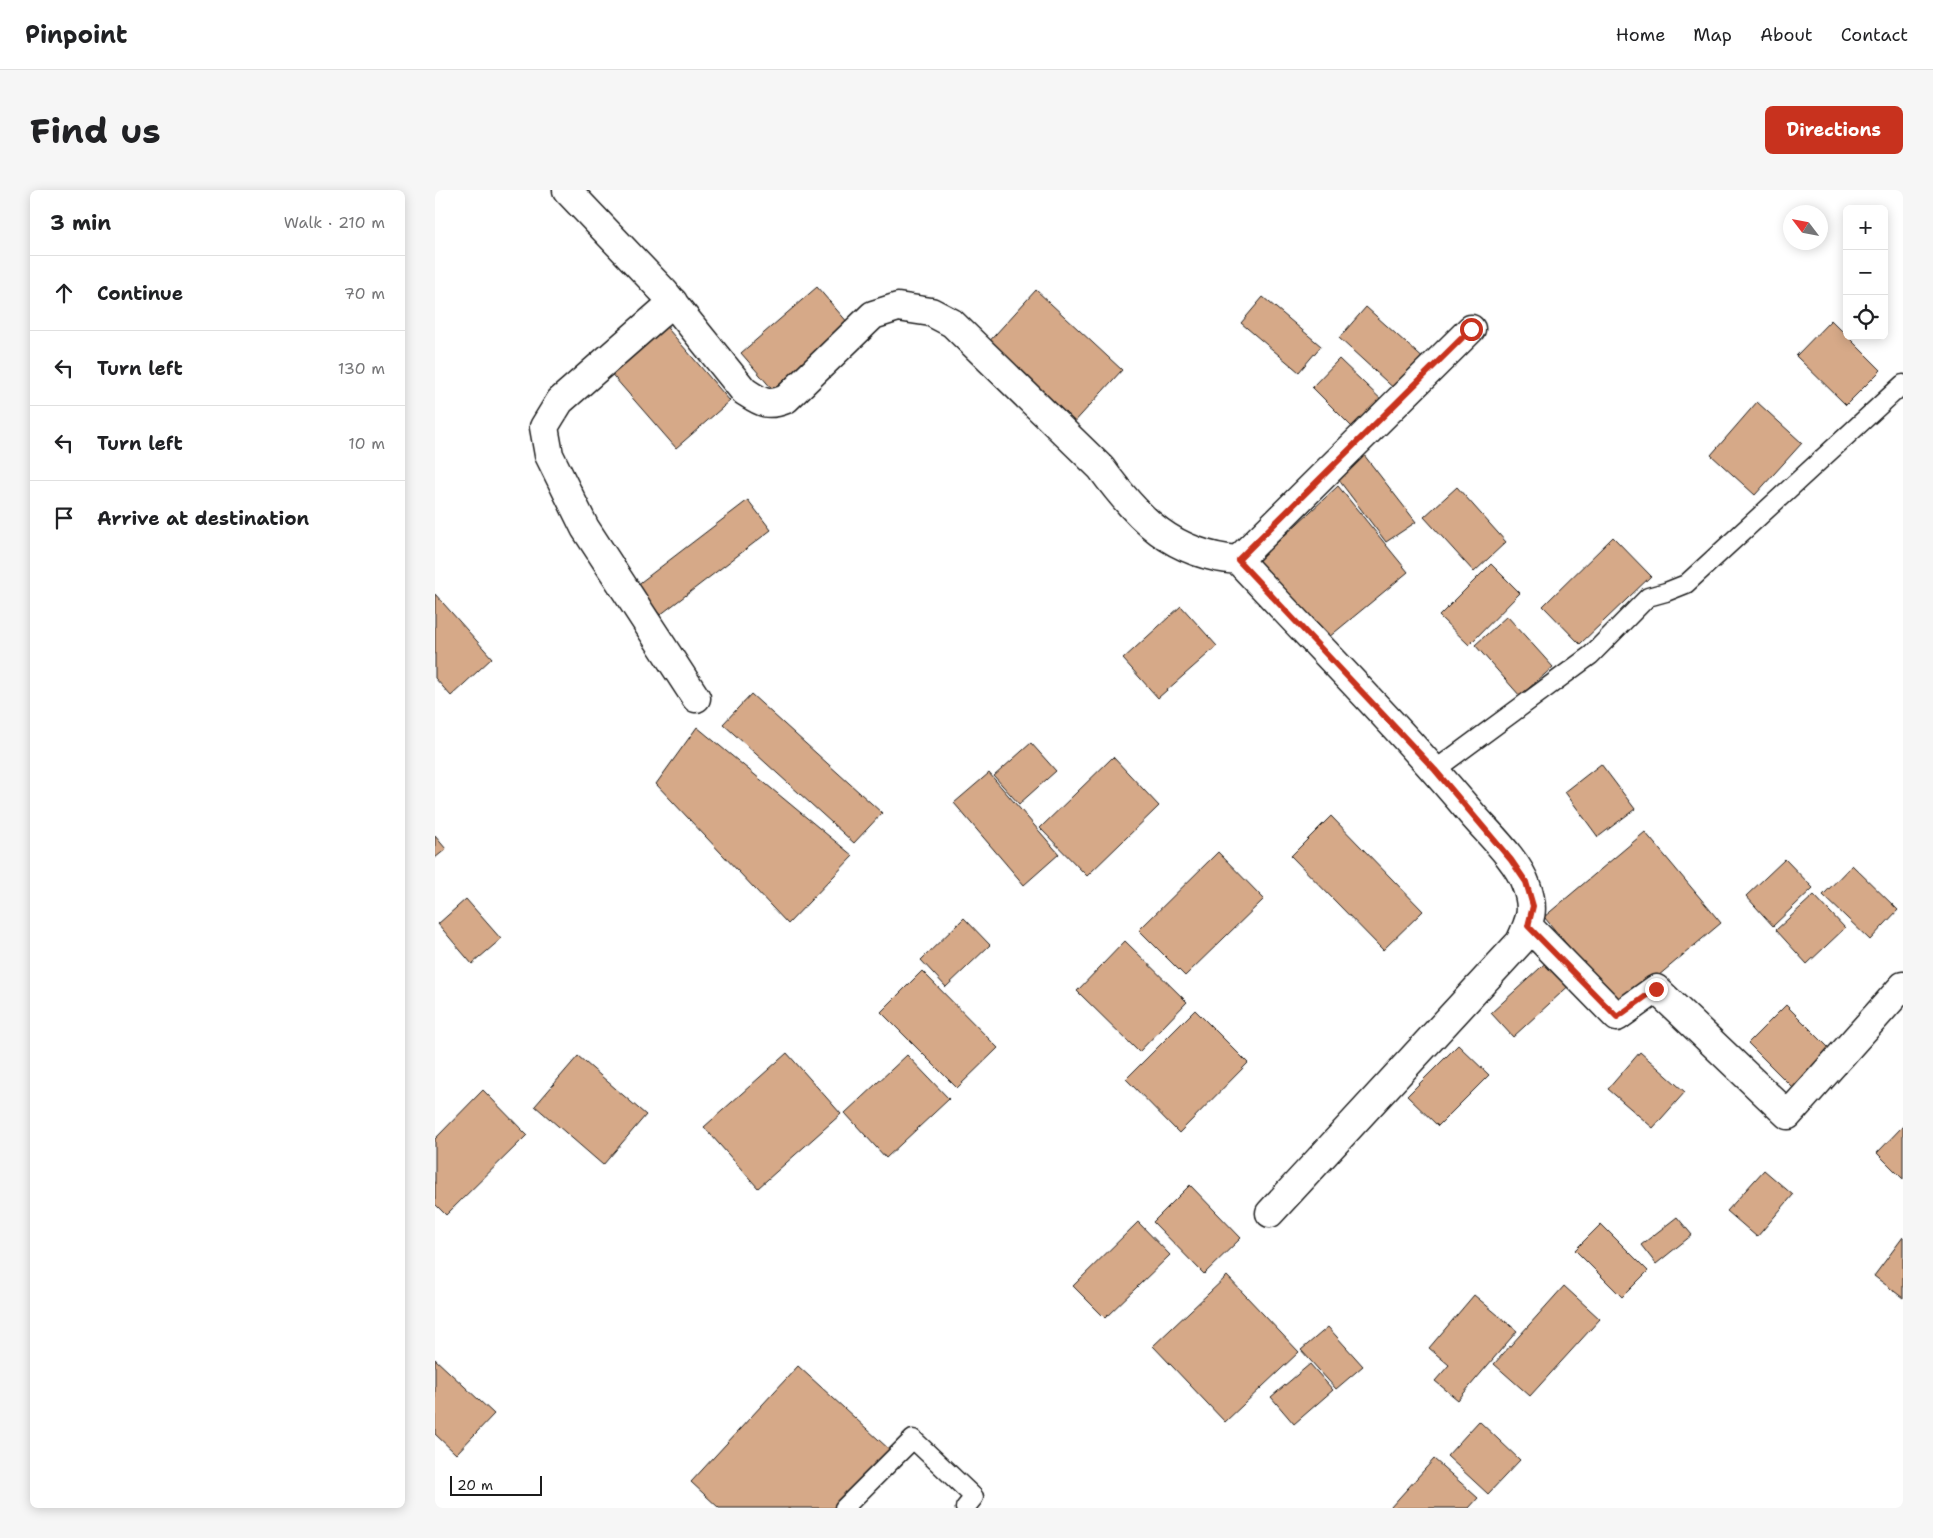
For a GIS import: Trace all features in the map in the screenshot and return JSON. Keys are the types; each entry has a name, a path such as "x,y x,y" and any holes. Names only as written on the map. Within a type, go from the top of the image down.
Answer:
{"street":[{"path":"567,190 673,302 744,391 760,402 772,405 786,400 873,315 898,307 931,312 952,323 1101,468 1120,494 1154,530 1187,549 1213,558 1238,560 1435,770 1511,860 1526,882 1533,906 1528,926 1520,942 1270,1213"},
{"path":"673,302 560,401 544,428 549,455 585,528 696,698"},
{"path":"1238,560 1471,329"},
{"path":"1528,926 1617,1017 1656,989 1788,1115 1903,986"}],"lane":[{"path":"1435,770 1591,655 1648,597 1686,584 1903,384"},
{"path":"844,1508 913,1439 974,1497 965,1508"}],"building":[{"path":"817,287 849,324 773,390 741,353"},
{"path":"1036,290 1122,370 1071,426 985,346"},
{"path":"1263,297 1321,346 1299,372 1241,323"},
{"path":"1366,307 1427,362 1399,393 1339,338"},
{"path":"1831,320 1843,332 1843,340 1851,340 1881,370 1846,405 1796,356"},
{"path":"663,323 730,401 676,448 608,370"},
{"path":"1339,359 1388,406 1360,435 1312,387"},
{"path":"1757,402 1802,443 1755,495 1711,455"},
{"path":"1364,455 1416,522 1386,542 1338,479"},
{"path":"1338,486 1408,572 1323,642 1257,561"},
{"path":"1457,487 1506,542 1474,572 1424,517"},
{"path":"748,500 771,530 660,615 637,585"},
{"path":"1613,537 1651,576 1580,644 1543,606"},
{"path":"1491,564 1520,593 1469,645 1439,616"},
{"path":"435,594 492,658 451,696 435,678"},
{"path":"1181,606 1217,646 1158,698 1123,659"},
{"path":"1507,616 1553,667 1520,696 1475,645"},
{"path":"751,694 882,813 854,843 723,724"},
{"path":"697,727 853,856 788,924 656,784"},
{"path":"1031,743 1056,771 1019,804 994,776"},
{"path":"1113,757 1159,806 1087,876 1040,828"},
{"path":"1601,764 1635,809 1598,837 1565,792"},
{"path":"989,773 1059,854 1024,885 954,803"},
{"path":"1331,816 1423,911 1383,950 1291,856"},
{"path":"1645,832 1721,923 1620,1008 1544,917"},
{"path":"435,836 446,849 435,858"},
{"path":"1218,852 1264,899 1185,976 1139,930"},
{"path":"1785,859 1813,888 1773,926 1746,896"},
{"path":"1852,865 1898,910 1870,940 1823,895"},
{"path":"1814,895 1845,928 1807,964 1776,930"},
{"path":"466,899 501,939 472,964 438,924"},
{"path":"964,918 990,945 946,987 921,960"},
{"path":"1125,941 1187,1002 1139,1052 1077,991"},
{"path":"1552,957 1574,981 1513,1037 1491,1013"},
{"path":"922,971 998,1048 957,1088 881,1012"},
{"path":"1786,1005 1832,1051 1794,1089 1748,1043"},
{"path":"1195,1010 1248,1063 1179,1133 1126,1079"},
{"path":"1458,1045 1489,1075 1438,1126 1407,1096"},
{"path":"1640,1052 1685,1092 1653,1128 1608,1089"},
{"path":"787,1053 841,1114 758,1188 704,1127"},
{"path":"907,1055 949,1099 886,1158 845,1113"},
{"path":"578,1056 646,1115 603,1165 535,1106"},
{"path":"483,1090 527,1135 446,1215 435,1204 435,1139"},
{"path":"1903,1126 1903,1179 1877,1153"},
{"path":"1764,1170 1793,1195 1757,1237 1727,1211"},
{"path":"1190,1185 1241,1238 1204,1274 1153,1222"},
{"path":"1677,1217 1692,1235 1656,1264 1641,1245"},
{"path":"1138,1222 1170,1255 1105,1318 1073,1286"},
{"path":"1601,1224 1648,1271 1622,1297 1575,1250"},
{"path":"1903,1237 1903,1298 1874,1276"},
{"path":"1227,1276 1299,1352 1225,1422 1153,1346"},
{"path":"1564,1286 1600,1319 1530,1396 1494,1364"},
{"path":"1474,1295 1517,1331 1458,1400 1435,1381 1449,1365 1429,1348"},
{"path":"1328,1327 1363,1366 1336,1389 1301,1350"},
{"path":"435,1359 494,1414 456,1454 435,1434"},
{"path":"1310,1364 1333,1390 1294,1424 1271,1397"},
{"path":"798,1366 890,1450 837,1508 719,1508 691,1482"},
{"path":"1479,1421 1520,1460 1488,1494 1447,1456"},
{"path":"1434,1459 1478,1498 1469,1508 1390,1508"}],"route":[{"path":"1471,329 1238,560 1435,770 1511,860 1526,882 1533,906 1528,926 1617,1017 1656,989"}]}
